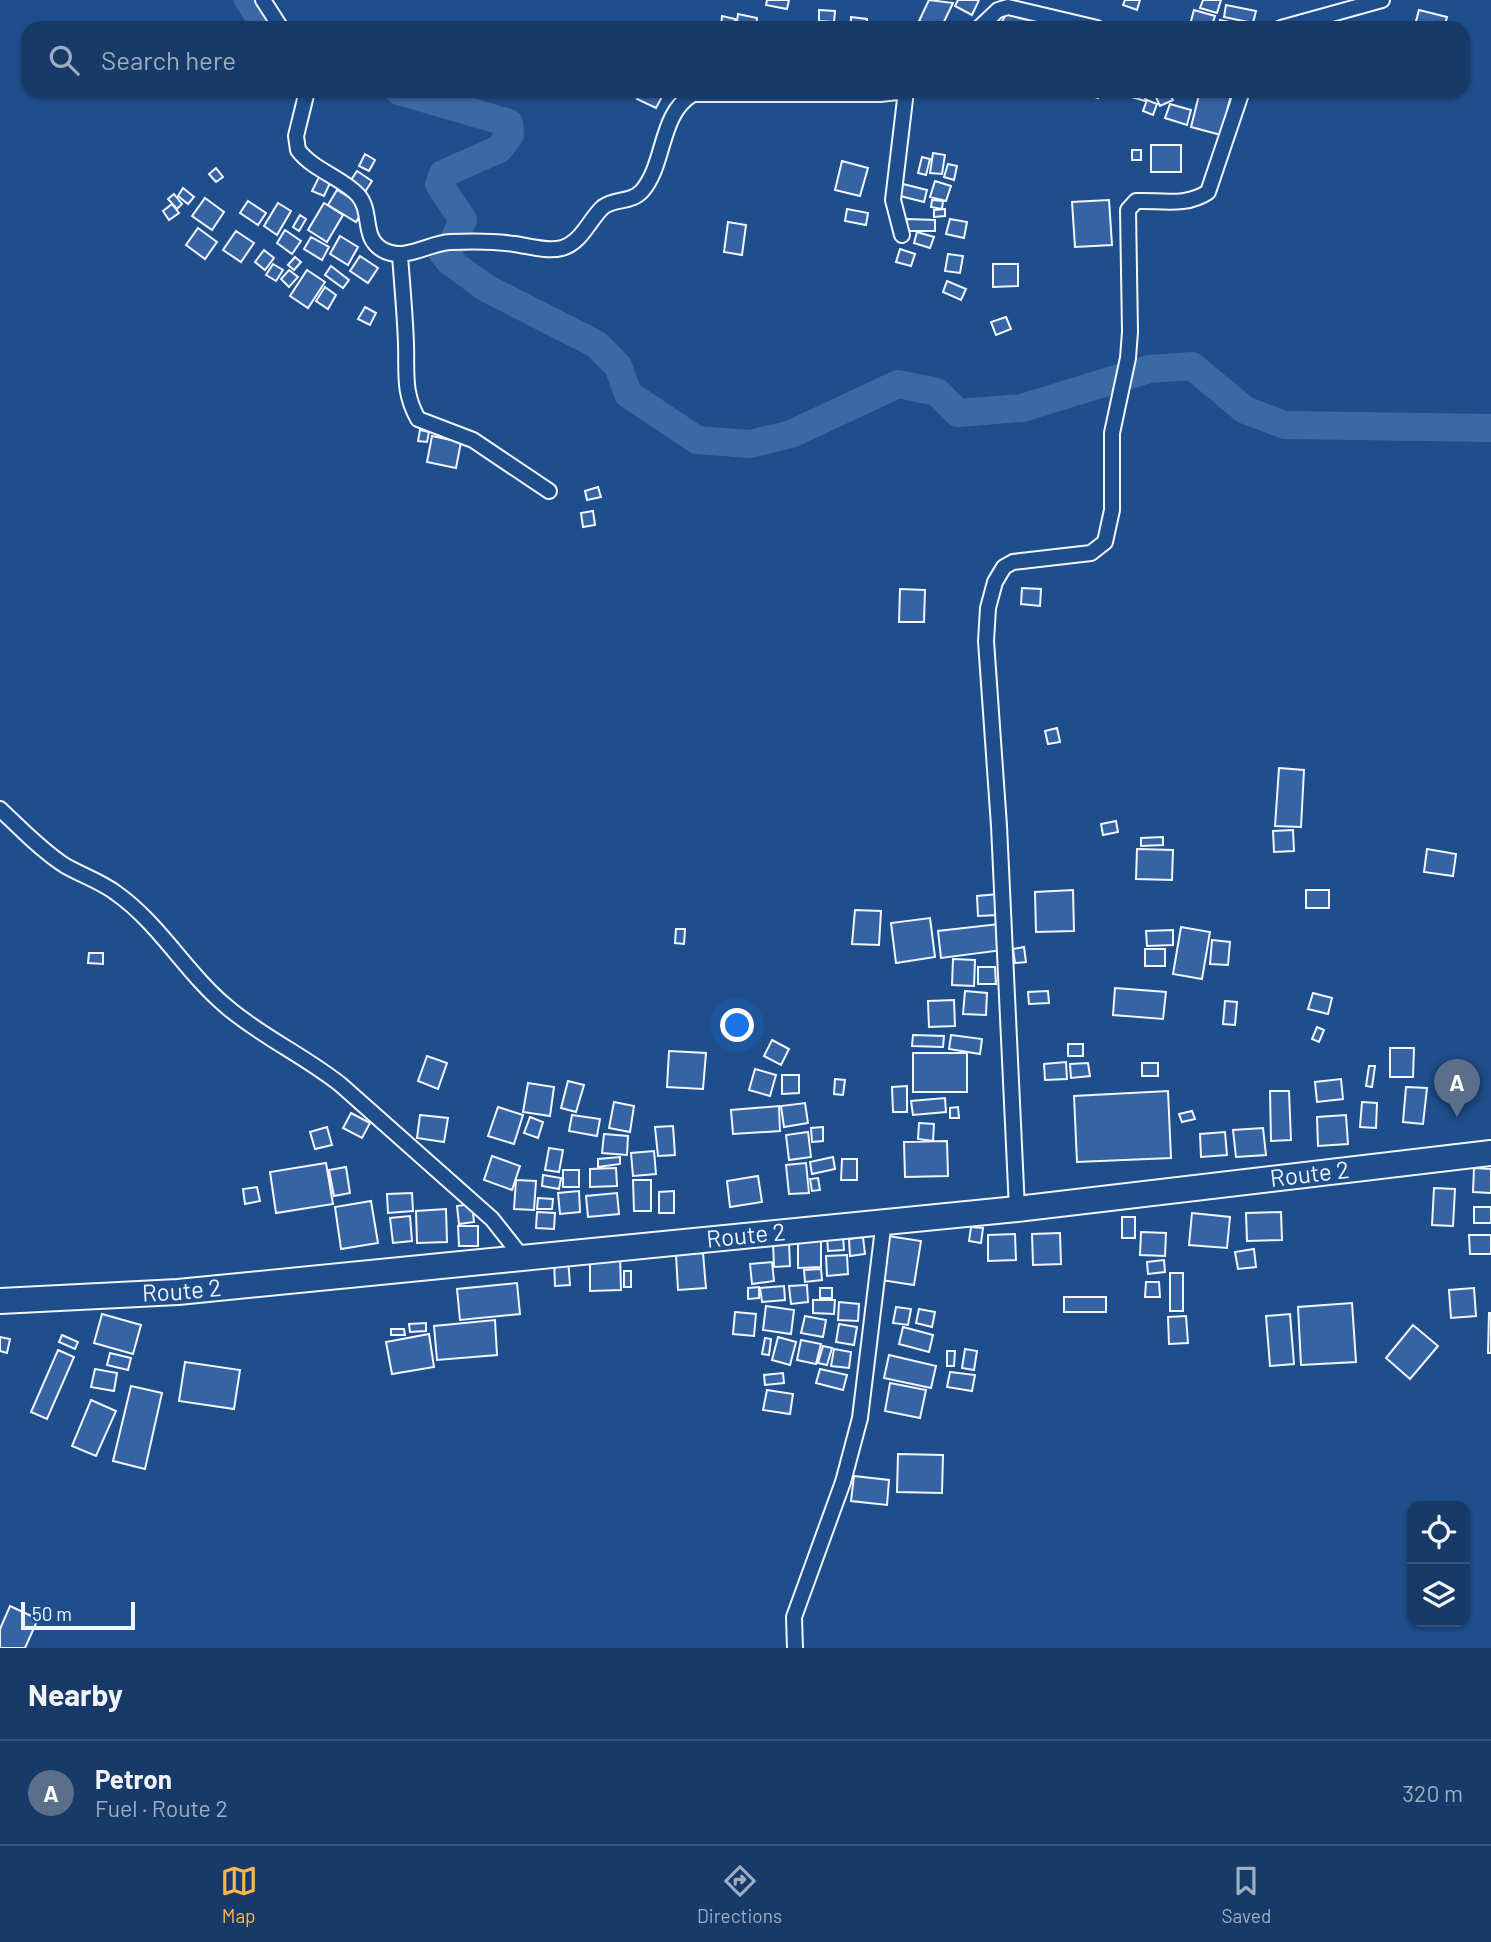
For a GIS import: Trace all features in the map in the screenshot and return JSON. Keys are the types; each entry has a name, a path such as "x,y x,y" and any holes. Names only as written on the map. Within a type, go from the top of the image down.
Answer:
{"highway":[{"name":"Route 2","path":"0,1301 178,1292 884,1220 1017,1209 1491,1153"}],"street":[{"path":"263,0 276,21"},
{"path":"1306,21 1382,0"},
{"path":"987,21 1005,4 1070,21"},
{"path":"305,98 296,136 298,150 357,194 366,208 369,236 382,250 400,255 448,242 495,242 558,249 572,243 607,205 628,200 640,193 657,160 676,107 686,98"},
{"path":"902,235 893,200 905,98"},
{"path":"1017,1209 999,826 986,641 988,608 995,582 1004,567 1013,562 1091,553 1105,542 1112,510 1112,433 1128,358 1126,222 1131,204 1185,202 1197,200 1208,192 1240,98"},
{"path":"400,255 406,347 405,385 408,401 418,419 473,440 549,491"},
{"path":"0,809 64,865 116,892 132,906 160,934 206,989 228,1009 318,1067 341,1085 492,1219 522,1257"},
{"path":"795,1648 794,1617 844,1482 860,1418 884,1220"}],"building":[{"path":"767,0 789,0 787,9 766,5"},
{"path":"929,0 953,3 944,21 919,21"},
{"path":"958,0 979,0 972,15 955,6"},
{"path":"1125,0 1140,0 1137,10 1123,5"},
{"path":"1203,0 1221,0 1217,13 1200,8"},
{"path":"1226,5 1256,11 1254,21 1224,17"},
{"path":"1010,8 1034,21 1002,21"},
{"path":"819,10 835,11 834,21 819,21"},
{"path":"1194,10 1215,16 1213,21 1191,21"},
{"path":"1419,10 1447,17 1446,21 1416,21"},
{"path":"738,14 757,18 757,21 737,21"},
{"path":"722,16 735,19 735,21 722,21"},
{"path":"851,17 867,19 867,21 851,21"},
{"path":"638,98 661,98 656,108"},
{"path":"1156,98 1172,98 1173,100 1160,106"},
{"path":"1198,98 1230,98 1221,135 1191,127"},
{"path":"1147,100 1157,104 1153,115 1143,111"},
{"path":"1170,104 1191,110 1187,125 1165,118"},
{"path":"1151,145 1181,145 1181,172 1151,172"},
{"path":"1132,150 1141,150 1141,160 1132,160"},
{"path":"933,153 945,155 942,174 930,173"},
{"path":"365,154 375,160 369,171 359,166"},
{"path":"922,157 930,159 926,175 918,173"},
{"path":"842,161 868,168 860,196 835,190"},
{"path":"948,164 957,166 954,180 944,177"},
{"path":"216,168 223,177 216,182 209,174"},
{"path":"357,171 372,181 365,192 349,183"},
{"path":"319,177 330,183 324,196 312,191"},
{"path":"935,181 951,186 946,201 930,197"},
{"path":"903,184 927,190 924,202 900,196"},
{"path":"183,188 194,197 188,204 178,196"},
{"path":"337,190 365,207 356,222 328,205"},
{"path":"174,194 182,204 177,209 168,199"},
{"path":"205,198 224,212 212,230 192,216"},
{"path":"932,200 943,201 942,209 931,207"},
{"path":"1109,200 1112,245 1075,247 1072,202"},
{"path":"248,201 266,213 258,225 240,213"},
{"path":"278,203 291,211 277,235 264,226"},
{"path":"324,203 343,215 327,242 308,230"},
{"path":"172,204 179,213 169,220 163,211"},
{"path":"847,209 868,213 866,225 845,221"},
{"path":"945,209 945,216 934,217 934,210"},
{"path":"300,215 306,219 299,231 293,227"},
{"path":"907,219 935,220 935,231 907,231"},
{"path":"950,219 967,222 964,238 946,234"},
{"path":"728,222 746,225 742,255 724,252"},
{"path":"198,228 217,242 205,259 186,245"},
{"path":"285,230 301,241 292,254 277,243"},
{"path":"236,231 254,243 241,262 223,250"},
{"path":"917,232 934,237 930,248 914,243"},
{"path":"340,236 358,247 348,265 330,254"},
{"path":"311,237 329,247 322,260 304,249"},
{"path":"900,249 915,254 911,266 896,262"},
{"path":"264,250 274,258 265,270 255,262"},
{"path":"948,254 963,256 960,273 945,271"},
{"path":"360,256 378,268 368,283 350,271"},
{"path":"295,257 301,262 294,270 288,265"},
{"path":"273,264 283,270 276,281 266,275"},
{"path":"993,264 1018,264 1018,286 993,287"},
{"path":"331,266 349,280 343,288 325,275"},
{"path":"289,270 298,277 289,287 281,279"},
{"path":"307,270 325,282 308,308 290,296"},
{"path":"947,281 966,289 961,300 943,292"},
{"path":"325,287 336,295 328,309 316,301"},
{"path":"365,307 376,313 370,325 358,319"},
{"path":"1006,317 1011,329 996,335 991,322"},
{"path":"420,430 429,432 427,442 418,441"},
{"path":"432,436 461,442 456,468 427,462"},
{"path":"598,487 601,497 587,500 585,491"},
{"path":"593,511 595,525 583,527 581,513"},
{"path":"1022,588 1041,589 1040,606 1021,604"},
{"path":"900,589 925,590 924,622 899,622"},
{"path":"1057,728 1060,742 1048,744 1045,731"},
{"path":"1279,768 1304,770 1301,827 1275,826"},
{"path":"1116,821 1118,832 1103,835 1101,824"},
{"path":"1293,830 1294,851 1274,852 1273,831"},
{"path":"1163,837 1163,845 1141,846 1141,838"},
{"path":"1137,849 1173,850 1172,880 1136,879"},
{"path":"1427,849 1456,854 1453,876 1424,872"},
{"path":"1073,890 1074,931 1036,932 1035,892"},
{"path":"1306,890 1329,890 1329,908 1306,908"},
{"path":"998,894 999,915 978,916 977,896"},
{"path":"855,910 881,911 879,945 852,944"},
{"path":"930,918 935,957 896,963 891,923"},
{"path":"999,924 1003,950 941,958 938,931"},
{"path":"1181,927 1210,932 1202,979 1173,974"},
{"path":"676,929 685,929 684,944 675,943"},
{"path":"1173,930 1173,945 1147,946 1146,931"},
{"path":"1212,940 1230,942 1228,965 1210,964"},
{"path":"1024,947 1026,962 1015,963 1013,949"},
{"path":"1145,949 1165,949 1165,966 1145,966"},
{"path":"89,953 103,953 103,964 88,963"},
{"path":"953,959 975,960 974,986 952,985"},
{"path":"978,967 995,967 996,984 978,984"},
{"path":"1115,988 1166,992 1163,1019 1113,1015"},
{"path":"965,991 987,993 986,1015 963,1014"},
{"path":"1048,991 1049,1003 1029,1004 1028,992"},
{"path":"1313,993 1332,998 1328,1014 1308,1009"},
{"path":"954,1000 955,1026 929,1027 928,1001"},
{"path":"1225,1001 1237,1002 1235,1025 1223,1024"},
{"path":"1317,1027 1324,1030 1319,1042 1312,1039"},
{"path":"913,1035 944,1036 943,1047 912,1046"},
{"path":"951,1035 982,1039 980,1054 949,1049"},
{"path":"772,1040 789,1049 781,1065 764,1056"},
{"path":"1068,1044 1083,1044 1083,1056 1068,1056"},
{"path":"1390,1048 1414,1048 1413,1077 1390,1077"},
{"path":"669,1051 706,1053 703,1089 667,1087"},
{"path":"913,1053 967,1053 967,1092 913,1092"},
{"path":"427,1056 447,1063 438,1089 418,1081"},
{"path":"1066,1062 1067,1079 1045,1080 1044,1064"},
{"path":"1088,1063 1090,1076 1071,1078 1070,1064"},
{"path":"1142,1063 1158,1063 1158,1076 1142,1076"},
{"path":"1369,1066 1375,1066 1372,1087 1366,1086"},
{"path":"755,1069 776,1075 770,1096 749,1090"},
{"path":"782,1075 799,1075 799,1093 782,1094"},
{"path":"835,1079 845,1080 843,1095 834,1094"},
{"path":"1341,1079 1343,1099 1317,1102 1315,1082"},
{"path":"568,1081 584,1085 576,1112 561,1108"},
{"path":"528,1083 554,1087 550,1116 523,1112"},
{"path":"907,1086 907,1112 893,1112 892,1087"},
{"path":"1406,1087 1427,1088 1423,1124 1403,1122"},
{"path":"1168,1091 1171,1158 1077,1162 1074,1096"},
{"path":"1270,1091 1289,1091 1291,1140 1271,1141"},
{"path":"945,1098 946,1112 913,1115 911,1101"},
{"path":"614,1102 634,1106 630,1132 609,1128"},
{"path":"1362,1102 1377,1103 1376,1128 1360,1127"},
{"path":"805,1103 808,1123 784,1127 781,1106"},
{"path":"779,1106 780,1131 733,1134 731,1110"},
{"path":"498,1107 523,1115 514,1144 488,1136"},
{"path":"958,1107 959,1118 950,1118 950,1108"},
{"path":"1192,1111 1195,1119 1182,1122 1179,1114"},
{"path":"351,1113 370,1123 362,1138 343,1128"},
{"path":"420,1115 448,1118 444,1142 417,1138"},
{"path":"572,1115 600,1119 597,1136 569,1131"},
{"path":"1346,1115 1348,1144 1318,1146 1317,1117"},
{"path":"530,1117 543,1122 538,1138 524,1133"},
{"path":"919,1123 934,1124 933,1141 918,1139"},
{"path":"673,1126 675,1155 658,1156 655,1127"},
{"path":"327,1127 332,1145 315,1149 310,1132"},
{"path":"823,1127 823,1141 812,1142 811,1128"},
{"path":"1263,1128 1266,1155 1236,1157 1233,1130"},
{"path":"808,1132 811,1157 789,1160 786,1135"},
{"path":"1225,1132 1227,1155 1201,1157 1200,1134"},
{"path":"604,1134 628,1136 627,1155 602,1153"},
{"path":"947,1141 948,1176 905,1177 904,1142"},
{"path":"549,1148 563,1150 559,1172 545,1170"},
{"path":"654,1151 656,1174 633,1176 631,1153"},
{"path":"492,1156 520,1166 512,1190 484,1180"},
{"path":"620,1157 620,1164 598,1167 598,1159"},
{"path":"833,1157 835,1169 812,1174 810,1162"},
{"path":"842,1159 857,1159 857,1180 841,1180"},
{"path":"326,1163 333,1204 276,1213 270,1172"},
{"path":"806,1163 809,1193 789,1194 786,1165"},
{"path":"346,1167 350,1193 334,1196 329,1170"},
{"path":"616,1168 617,1186 590,1187 590,1169"},
{"path":"1474,1168 1491,1169 1491,1193 1473,1192"},
{"path":"563,1170 579,1170 579,1187 563,1187"},
{"path":"543,1175 561,1178 559,1189 542,1186"},
{"path":"758,1176 762,1202 730,1207 727,1181"},
{"path":"818,1178 820,1190 812,1191 810,1179"},
{"path":"516,1180 536,1181 534,1210 514,1209"},
{"path":"633,1180 651,1180 651,1211 634,1211"},
{"path":"257,1187 260,1201 245,1204 243,1189"},
{"path":"1434,1188 1455,1189 1453,1226 1432,1225"},
{"path":"579,1191 580,1212 560,1214 558,1193"},
{"path":"674,1191 674,1213 659,1213 659,1192"},
{"path":"412,1193 413,1211 388,1213 387,1194"},
{"path":"617,1193 619,1214 588,1217 586,1196"},
{"path":"538,1198 553,1199 552,1209 537,1209"},
{"path":"371,1201 378,1243 341,1249 335,1207"},
{"path":"472,1204 474,1222 459,1224 457,1206"},
{"path":"1474,1207 1491,1207 1491,1223 1474,1223"},
{"path":"446,1209 447,1242 417,1243 416,1211"},
{"path":"537,1212 555,1213 554,1229 536,1228"},
{"path":"1281,1212 1282,1240 1247,1241 1246,1213"},
{"path":"1192,1213 1230,1217 1227,1248 1189,1245"},
{"path":"410,1216 412,1241 393,1243 390,1218"},
{"path":"1122,1217 1135,1217 1135,1238 1122,1238"},
{"path":"458,1226 478,1226 478,1246 459,1246"},
{"path":"971,1227 983,1228 981,1243 969,1241"},
{"path":"1141,1232 1166,1233 1165,1256 1140,1255"},
{"path":"1060,1233 1061,1264 1033,1265 1032,1234"},
{"path":"1015,1234 1016,1260 988,1261 988,1235"},
{"path":"1469,1235 1491,1235 1491,1254 1470,1254"},
{"path":"798,1236 821,1236 821,1267 798,1268"},
{"path":"843,1236 844,1250 828,1251 827,1237"},
{"path":"888,1236 921,1241 914,1285 881,1280"},
{"path":"863,1237 865,1254 850,1256 849,1239"},
{"path":"789,1242 790,1266 774,1267 773,1243"},
{"path":"1254,1249 1256,1267 1238,1269 1235,1252"},
{"path":"620,1253 621,1290 590,1291 590,1254"},
{"path":"703,1253 706,1288 678,1290 676,1255"},
{"path":"847,1255 848,1274 827,1276 826,1256"},
{"path":"568,1258 570,1285 555,1286 554,1259"},
{"path":"1164,1260 1165,1272 1148,1274 1147,1262"},
{"path":"772,1262 774,1281 752,1284 750,1264"},
{"path":"821,1269 822,1280 805,1282 804,1270"},
{"path":"624,1271 631,1271 631,1287 624,1287"},
{"path":"1170,1273 1183,1273 1183,1311 1170,1311"},
{"path":"1146,1282 1159,1282 1160,1297 1145,1297"},
{"path":"517,1283 520,1314 460,1320 457,1289"},
{"path":"807,1285 808,1302 791,1304 789,1286"},
{"path":"784,1286 785,1300 762,1302 760,1288"},
{"path":"759,1287 759,1298 748,1299 748,1288"},
{"path":"820,1288 832,1288 832,1298 820,1298"},
{"path":"1474,1288 1476,1316 1451,1318 1449,1290"},
{"path":"1064,1297 1106,1297 1106,1312 1064,1312"},
{"path":"813,1300 835,1300 834,1314 813,1313"},
{"path":"839,1302 859,1304 858,1321 838,1320"},
{"path":"1352,1303 1356,1362 1301,1365 1298,1307"},
{"path":"766,1306 794,1310 791,1334 763,1330"},
{"path":"896,1307 911,1309 908,1325 893,1323"},
{"path":"919,1309 935,1312 932,1327 916,1323"},
{"path":"735,1312 756,1314 754,1336 733,1334"},
{"path":"1491,1313 1491,1353 1488,1353"},
{"path":"102,1314 141,1325 133,1354 94,1343"},
{"path":"1290,1314 1294,1364 1270,1366 1266,1316"},
{"path":"805,1316 826,1320 823,1337 801,1333"},
{"path":"1186,1316 1188,1343 1169,1344 1168,1317"},
{"path":"495,1320 497,1355 437,1360 434,1326"},
{"path":"426,1323 426,1331 410,1332 409,1324"},
{"path":"839,1324 857,1327 854,1345 836,1342"},
{"path":"1413,1325 1438,1346 1410,1379 1386,1358"},
{"path":"903,1327 933,1335 929,1352 899,1344"},
{"path":"391,1329 404,1329 405,1335 391,1335"},
{"path":"429,1334 434,1367 392,1374 386,1342"},
{"path":"62,1335 78,1342 75,1349 59,1342"},
{"path":"0,1337 10,1339 7,1353 0,1351"},
{"path":"778,1337 796,1342 790,1365 772,1360"},
{"path":"765,1338 771,1339 769,1355 762,1354"},
{"path":"801,1340 821,1344 816,1364 797,1360"},
{"path":"823,1346 832,1348 827,1365 818,1363"},
{"path":"834,1349 851,1352 849,1368 831,1366"},
{"path":"965,1349 977,1351 974,1370 962,1368"},
{"path":"58,1350 74,1357 47,1419 31,1412"},
{"path":"947,1351 955,1351 954,1366 947,1366"},
{"path":"110,1353 131,1358 128,1370 107,1365"},
{"path":"889,1355 936,1366 931,1388 884,1378"},
{"path":"185,1362 240,1370 234,1409 179,1401"},
{"path":"95,1369 117,1373 114,1391 91,1387"},
{"path":"820,1369 847,1375 843,1390 816,1383"},
{"path":"950,1372 975,1375 972,1391 947,1387"},
{"path":"783,1373 784,1383 765,1385 764,1375"},
{"path":"890,1383 926,1390 920,1418 885,1411"},
{"path":"131,1386 162,1393 145,1469 113,1461"},
{"path":"767,1390 793,1394 790,1414 763,1410"},
{"path":"91,1400 116,1411 96,1456 72,1446"},
{"path":"898,1454 943,1455 942,1493 897,1492"},
{"path":"854,1476 889,1480 887,1505 851,1501"},
{"path":"10,1606 38,1619 25,1648 0,1648 0,1629"}],"waterway":[{"path":"248,0 262,21"},
{"path":"423,98 509,123 510,135 499,149 443,174 439,184 463,220 451,246 442,252 449,261 486,288 596,344 618,366 628,394 697,440 750,444 791,434 898,384 937,392 958,413 1022,408 1149,369 1192,366 1245,410 1285,425 1491,428"}],"place":[{"name":"Petron","path":"1457,1117"}]}
